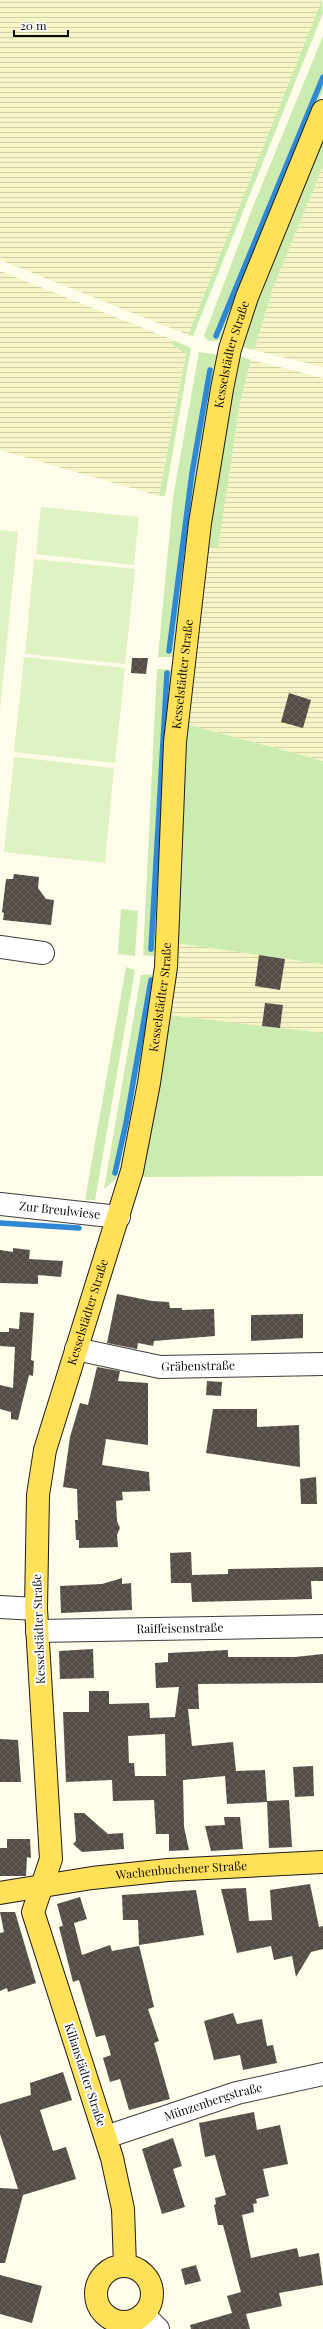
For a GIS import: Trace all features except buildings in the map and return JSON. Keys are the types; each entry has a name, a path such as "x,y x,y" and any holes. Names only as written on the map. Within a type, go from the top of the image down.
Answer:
{"main road":[{"name":"Kesselstädter Straße","path":"42,1888 51,1859 36,1609 38,1495 45,1450 119,1217 132,1171 161,1011 166,967 175,742 200,523 215,424 230,348 247,297 323,111"},
{"name":"Wachenbuchener Straße","path":"0,1893 42,1888 85,1879 168,1870 323,1862"},
{"name":"Kilianstädter Straße","path":"42,1888 33,1912 111,2135 122,2209 125,2266"},
{"path":"125,2266 136,2269 149,2281 152,2299 150,2322 101,2323 95,2293 97,2284 102,2275 110,2269 125,2266"}],"street":[{"path":"0,947 43,953"},
{"name":"Zur Breulwiese","path":"0,1204 119,1217"},
{"name":"Gräbenstraße","path":"76,1349 160,1366 323,1364"},
{"path":"0,1607 36,1609"},
{"name":"Raiffeisenstraße","path":"37,1631 323,1626"},
{"name":"Münzenbergstraße","path":"111,2135 237,2093 323,2074"}],"green space":[{"path":"0,0 322,0 188,335 0,260"},
{"path":"322,0 323,13 193,336 188,335"},
{"path":"323,36 323,91 224,337 217,341 208,341 204,336 254,204"},
{"path":"323,130 323,166 273,288 254,350 237,346"},
{"path":"323,166 323,367 254,350 273,288"},
{"path":"0,271 173,340 173,345 186,354 159,496 0,450"},
{"path":"173,340 191,348 165,496 159,496 186,354 173,345"},
{"path":"199,352 220,355 174,657 158,657 173,497"},
{"path":"237,355 251,360 240,402 218,549 206,545"},
{"path":"251,360 323,378 323,761 186,724 206,545 218,548 240,402"},
{"path":"41,507 139,517 134,565 36,554"},
{"path":"0,530 18,532 0,710"},
{"path":"34,559 135,569 125,664 25,654"},
{"path":"24,657 125,668 115,763 14,752"},
{"path":"157,669 175,670 160,957 143,955"},
{"path":"186,724 323,761 323,964 176,943"},
{"path":"14,757 114,768 105,863 4,852"},
{"path":"121,909 138,911 135,956 118,954"},
{"path":"176,943 323,964 323,1033 169,1015"},
{"path":"126,967 135,970 95,1200 85,1200"},
{"path":"158,974 117,1178 104,1189 141,975"},
{"path":"169,1015 323,1033 323,1176 140,1177"}],"waterway":[{"path":"216,336 323,77"},
{"path":"169,651 192,473 210,370"},
{"path":"151,949 167,673"},
{"path":"115,1173 126,1123 151,980"},
{"path":"0,1223 79,1228"}]}
